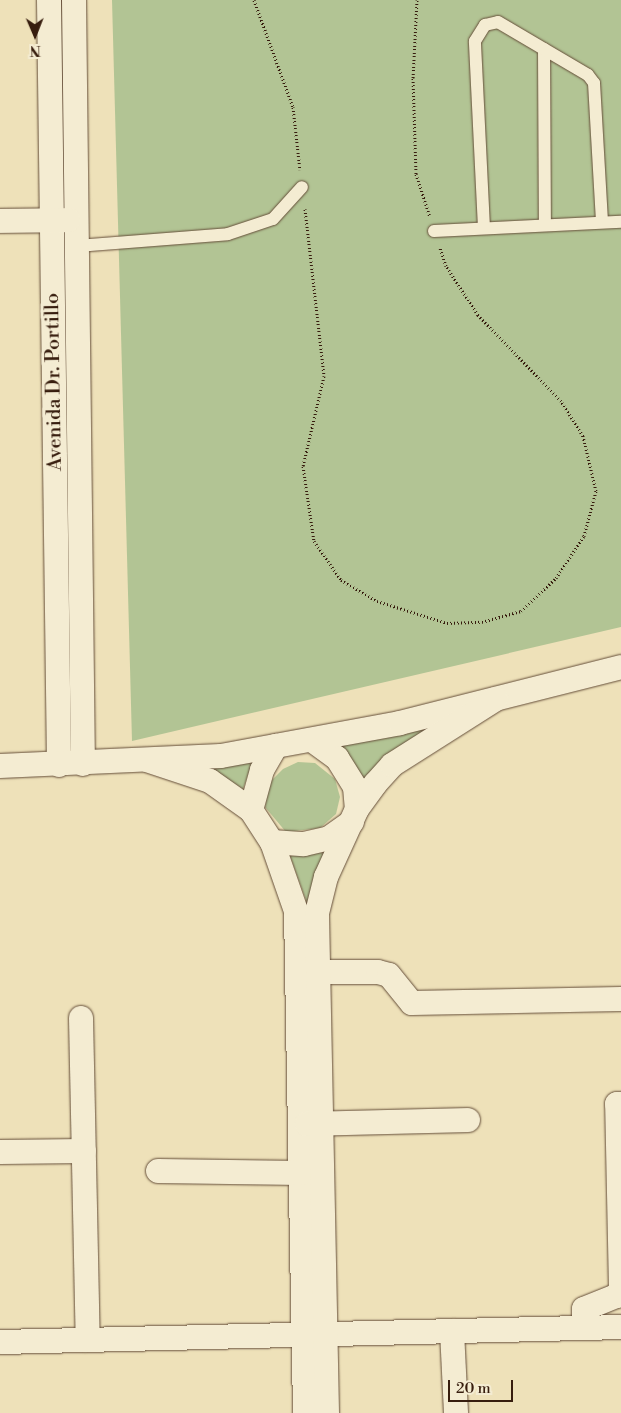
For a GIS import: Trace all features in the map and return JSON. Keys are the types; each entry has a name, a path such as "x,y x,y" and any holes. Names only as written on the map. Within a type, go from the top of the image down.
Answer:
{"street":[{"name":"Avenida Dr. Portillo","path":"49,0 59,765"},
{"name":"Avenida Dr. Portillo","path":"74,0 83,764"},
{"path":"0,221 77,221"},
{"path":"0,766 83,764 221,756 400,723 621,667"},
{"path":"327,1413 315,1335 301,1173 311,1124 318,972 317,913 326,877 355,816 392,765 496,699"},
{"path":"272,842 304,844 329,838 355,816 355,787 337,758 312,740"},
{"path":"251,810 262,770 276,746"},
{"path":"147,760 210,781 251,810 272,842 296,912 311,1124 315,1335 305,1413"},
{"path":"318,972 378,972 389,975 412,1003 621,999"},
{"path":"81,1018 88,1340"},
{"path":"584,1328 584,1308 616,1296 621,1288 617,1104 621,1104"},
{"path":"311,1124 468,1120"},
{"path":"0,1152 84,1151"},
{"path":"158,1172 301,1173"},
{"path":"0,1342 621,1327"},
{"path":"452,1331 456,1413"}],"lane":[{"path":"484,228 475,41 485,25 498,22 588,75 594,83 602,222"},
{"path":"544,49 545,225"},
{"path":"77,246 228,234 273,219 302,187"},
{"path":"434,231 621,222"}],"path":[{"path":"254,0 293,107 324,376 303,466 314,541 341,580 377,601 447,623 482,622 520,611 556,578 584,536 596,491 582,436 561,401 478,315 446,266 416,174 413,78 417,0"}],"green space":[{"path":"112,0 621,0 621,627 132,741"},
{"path":"452,716 363,781 336,743"},
{"path":"254,758 243,789 205,765"},
{"path":"298,762 315,763 335,779 340,797 336,814 320,828 286,832 265,807 270,782 283,769"},
{"path":"326,852 307,903 290,856"}]}
